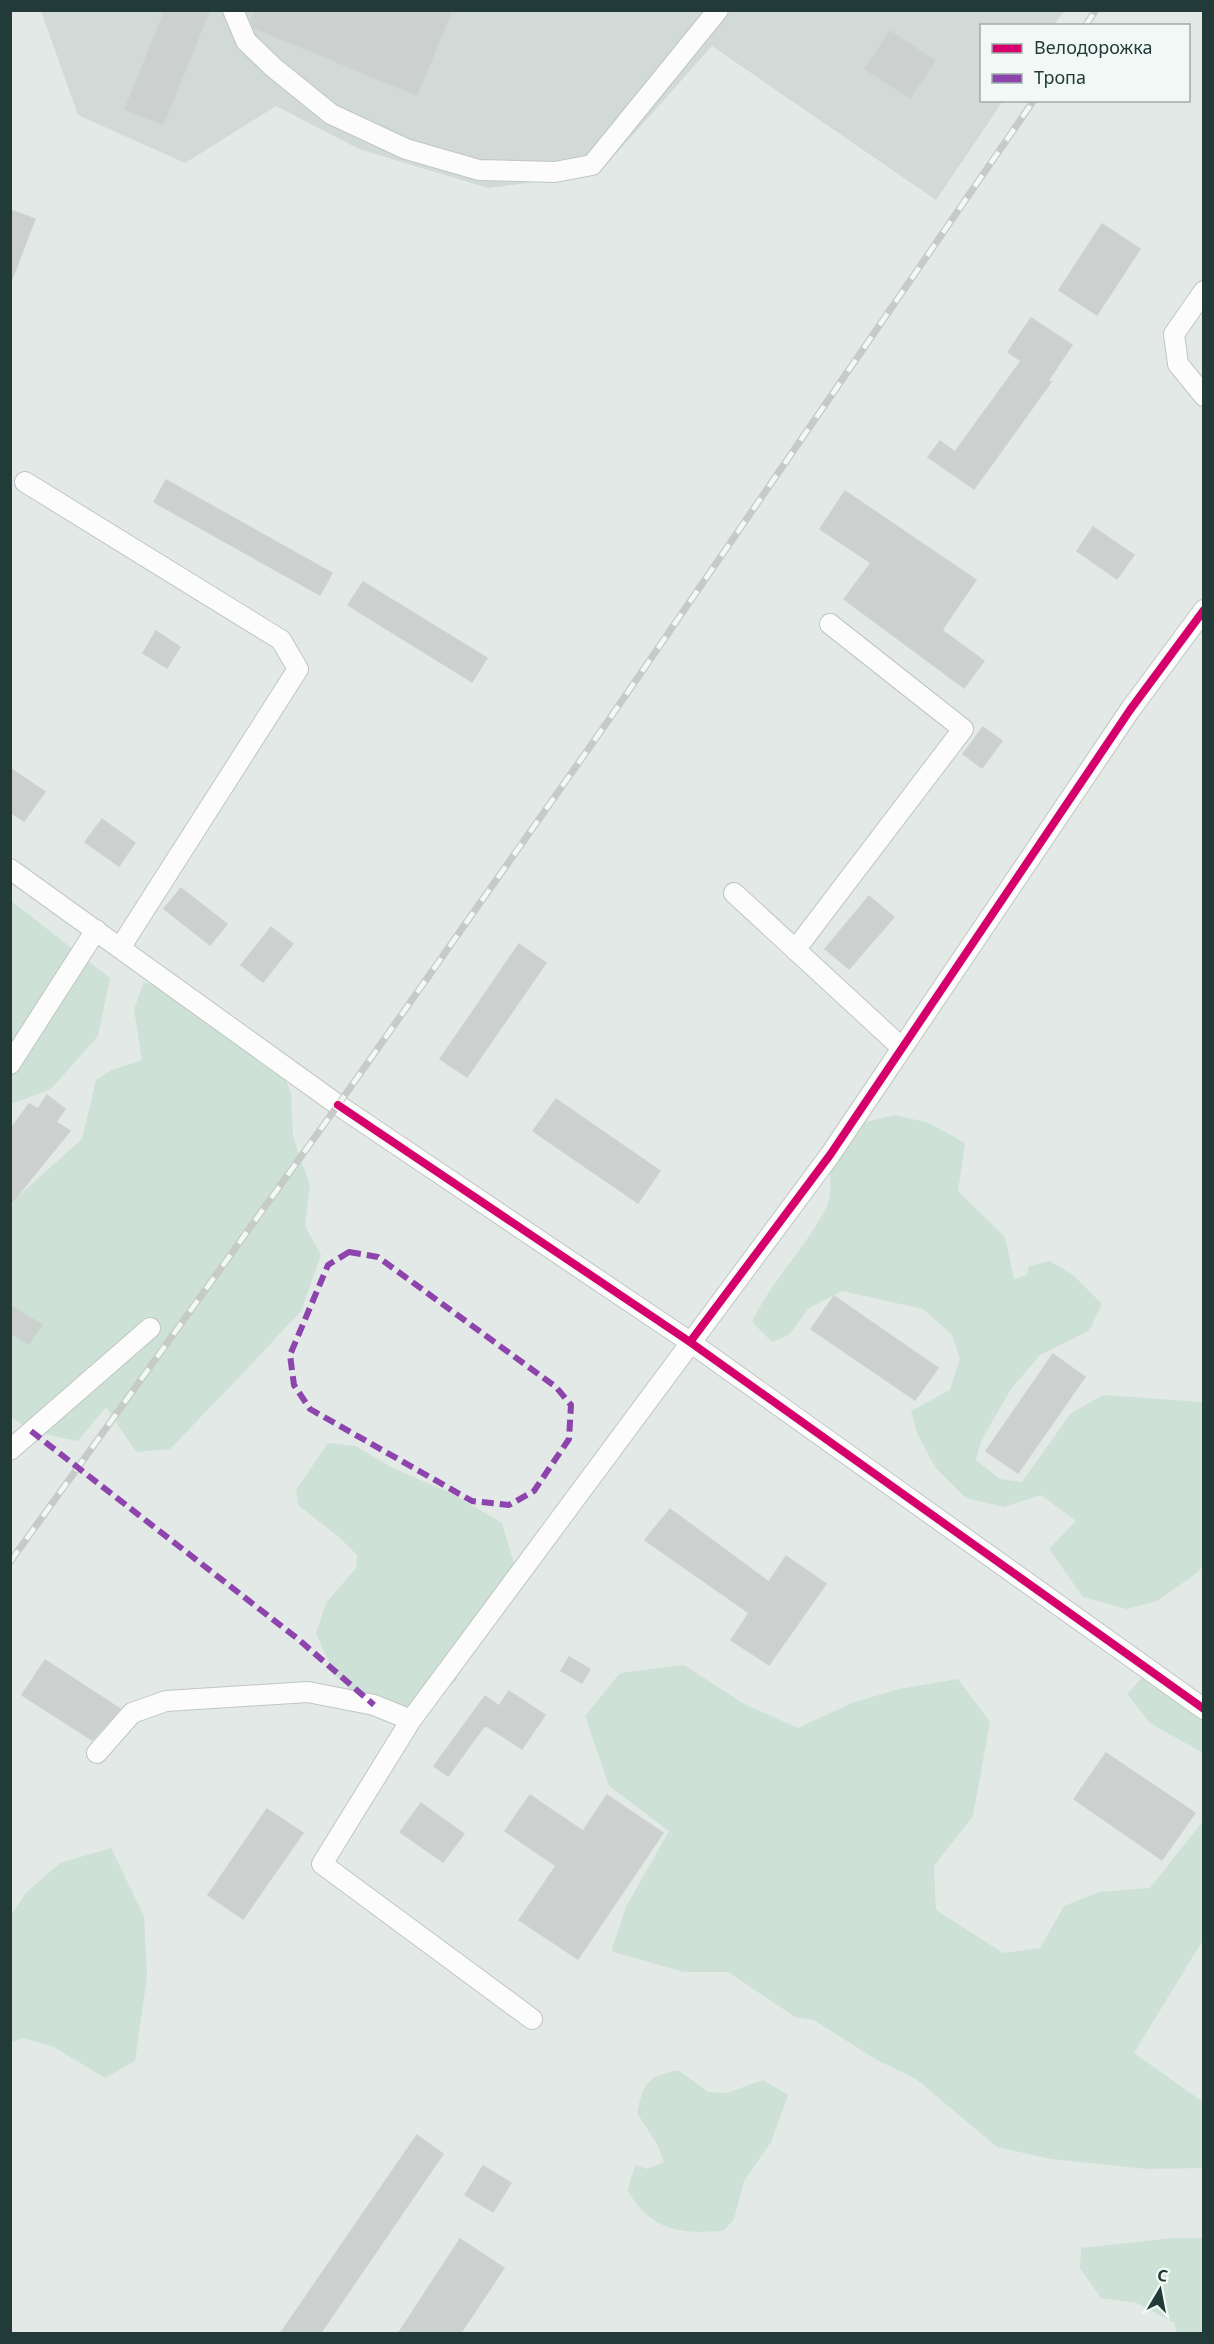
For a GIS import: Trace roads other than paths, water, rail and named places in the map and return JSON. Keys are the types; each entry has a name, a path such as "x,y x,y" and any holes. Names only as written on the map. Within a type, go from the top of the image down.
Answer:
{"street":[{"path":"233,10 246,41 273,67 332,114 406,149 478,170 555,172 592,165 718,10"},
{"path":"1203,291 1174,334 1178,364 1203,396"},
{"path":"25,482 281,640 298,669 120,948"},
{"path":"532,2019 322,1864 411,1720 830,1155 1130,710 1203,610"},
{"path":"795,950 963,729 830,624"},
{"path":"10,868 338,1105 690,1342 1203,1709"},
{"path":"734,893 902,1048"},
{"path":"10,1064 96,930"},
{"path":"10,1450 150,1328"},
{"path":"97,1753 132,1713 166,1701 308,1692 374,1705 411,1720"}],"railway":[{"path":"1086,24 1096,10"},
{"path":"10,1562 338,1105 608,721 1033,102"}]}
